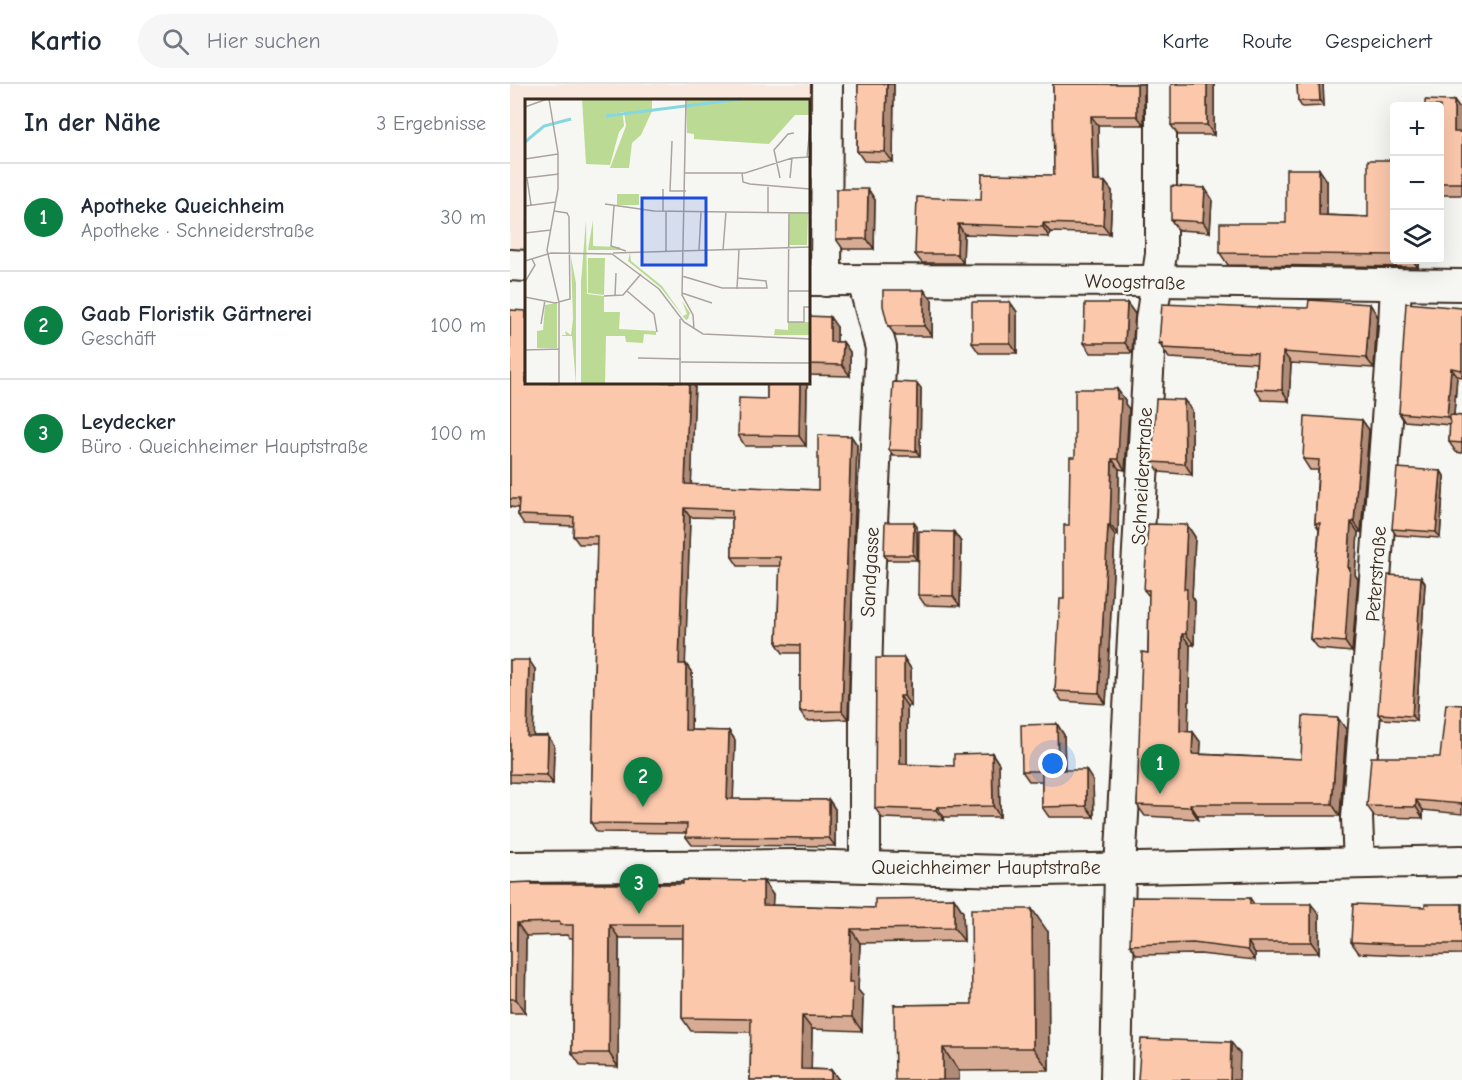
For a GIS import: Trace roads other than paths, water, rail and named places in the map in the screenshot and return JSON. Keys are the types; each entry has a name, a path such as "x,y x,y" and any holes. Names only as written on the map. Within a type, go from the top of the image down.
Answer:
{"street":[{"path":"817,280 827,84"},
{"name":"Schneiderstraße","path":"1116,1080 1120,868 1151,320 1161,254 1161,84"},
{"path":"510,265 525,266"},
{"name":"Woogstraße","path":"817,280 1156,280 1462,285"},
{"name":"Sandgasse","path":"863,281 880,348 867,622 865,866"},
{"name":"Peterstraße","path":"1359,863 1357,818 1396,284"},
{"name":"Queichheimer Hauptstraße","path":"510,867 865,866 1003,870 1462,861"}],"place":[{"name":"Apotheke Queichheim","path":"1160,794"},
{"name":"Gaab Floristik Gärtnerei","path":"643,807"},
{"name":"Leydecker","path":"639,914"}]}
